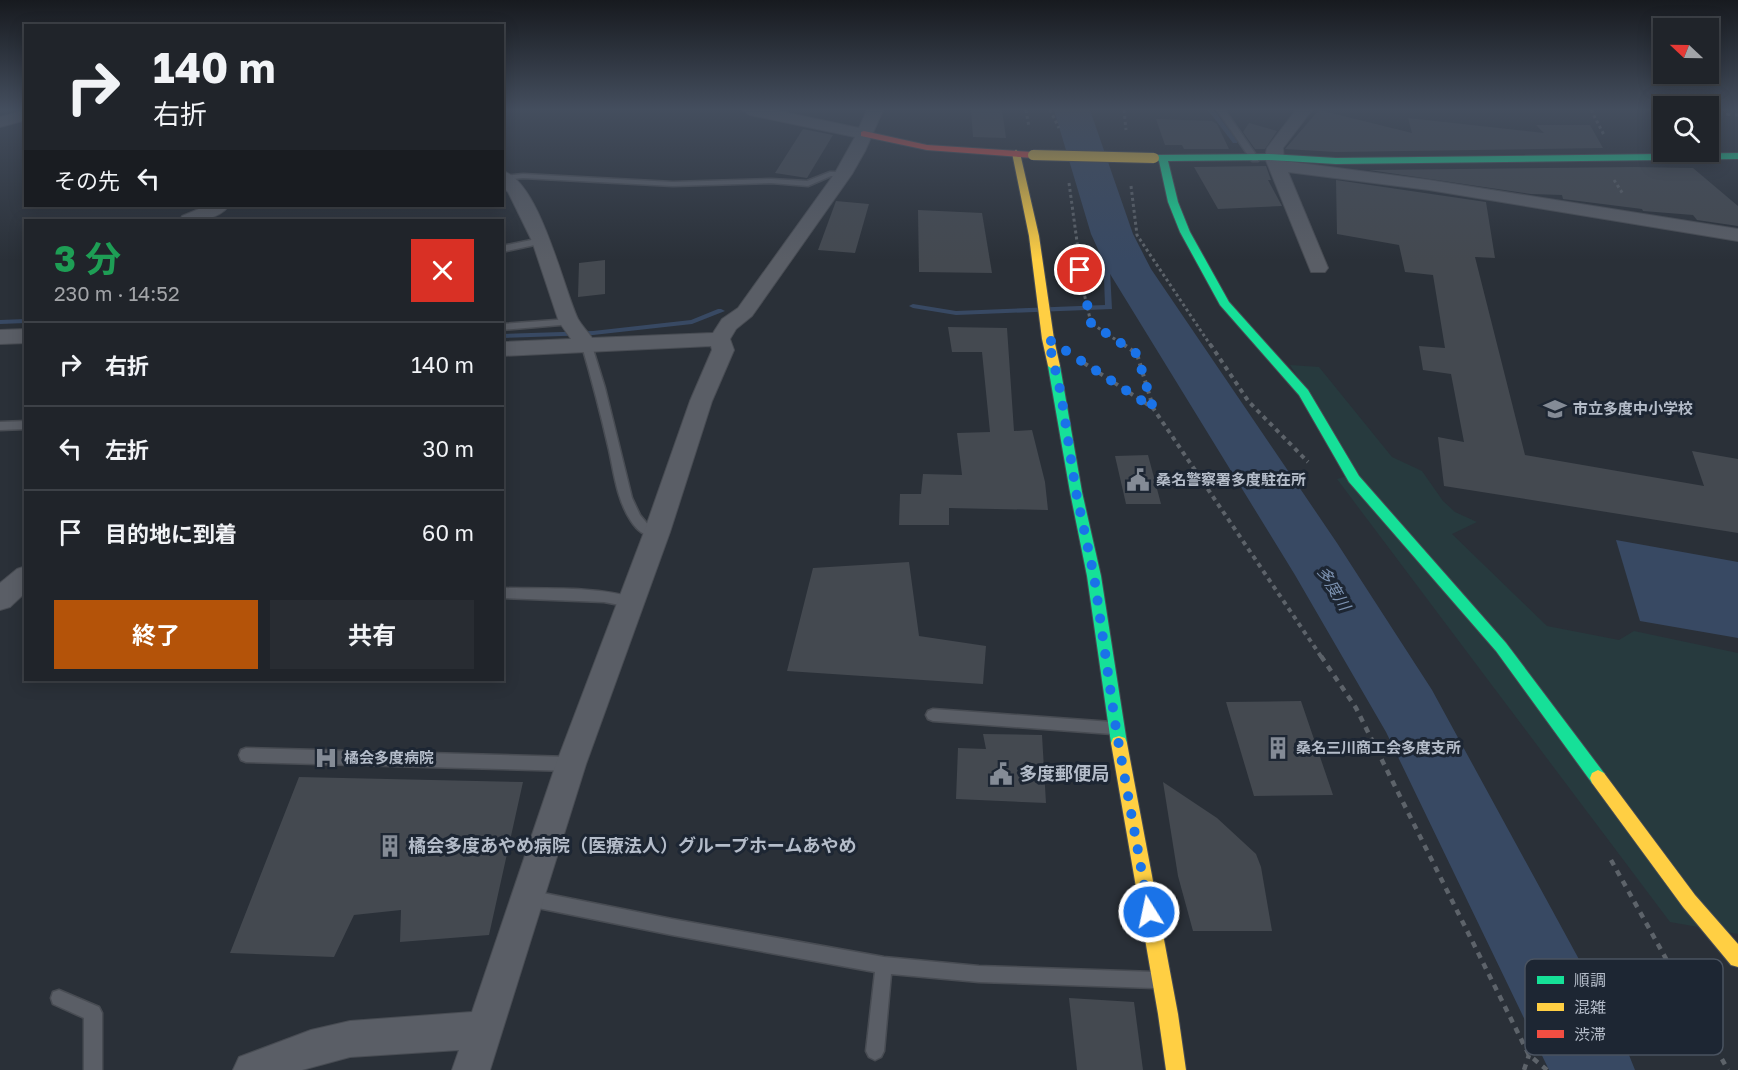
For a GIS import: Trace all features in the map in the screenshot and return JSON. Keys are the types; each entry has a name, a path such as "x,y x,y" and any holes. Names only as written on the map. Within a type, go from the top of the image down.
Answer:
{"street":[{"path":"719,339 729,324 745,312 843,174 850,160"},
{"path":"1017,160 1044,296 1048,339 1061,394 1076,492 1094,576 1116,729 1176,1070"},
{"path":"1159,160 1185,232 1224,303 1304,393 1354,479 1501,648 1689,901 1738,958"},
{"path":"1262,160 1738,235"},
{"path":"1276,162 1280,160"},
{"path":"1326,160 1422,160"},
{"path":"1276,162 1318,268"},
{"path":"504,177 516,189 541,241 569,322 586,346"},
{"path":"191,219 218,207"},
{"path":"0,336 24,336"},
{"path":"504,349 719,339"},
{"path":"471,1070 482,1030 571,764 657,532 701,401 723,350 719,339"},
{"path":"0,598 24,578"},
{"path":"252,1070 311,1048 350,1039 482,1030"}],"lane":[{"path":"504,177 638,180 662,184 771,181 808,184 830,174 843,174"},
{"path":"504,249 541,241"},
{"path":"504,327 569,322"},
{"path":"586,346 600,387 626,498 635,518 647,531 657,532"},
{"path":"0,426 24,425"},
{"path":"504,593 604,597 630,602"},
{"path":"933,715 1116,729"},
{"path":"246,755 571,764"},
{"path":"528,897 672,927 884,965 979,974 1161,981"},
{"path":"875,1051 884,965"},
{"path":"60,998 93,1013 93,1070"}],"path":[{"path":"1609,172 1638,218"},
{"path":"1068,177 1084,293 1091,323 1137,354 1153,408 1356,708 1525,1047"},
{"path":"1048,339 1153,408"},
{"path":"1524,1070 1529,1055 1547,1070"}],"green space":[{"path":"1290,365 1319,367 1392,457 1422,471 1443,501 1455,512 1477,522 1452,534 1547,626 1619,640 1634,631 1738,653 1738,934 1670,922 1337,479 1358,473"}],"water":[{"path":"1616,540 1738,562 1738,638 1640,621"}],"building":[{"path":"783,160 818,160 807,178 775,173"},
{"path":"1266,166 1271,180 1268,180 1282,206 1218,209 1194,167"},
{"path":"1693,168 1738,206 1738,226 1697,220 1693,215 1643,211 1642,209 1563,199 1562,195 1531,194 1369,170"},
{"path":"1336,180 1486,202 1495,258 1475,257 1525,455 1704,486 1692,451 1738,459 1738,533 1444,486 1438,437 1464,442 1451,374 1423,370 1419,346 1445,348 1433,275 1405,272 1399,245 1337,234"},
{"path":"836,201 869,204 855,253 818,250"},
{"path":"918,210 982,213 992,273 919,272"},
{"path":"605,260 605,294 578,297 579,263"},
{"path":"948,327 1007,328 1014,431 1032,430 1045,482 1048,510 949,508 949,525 899,525 900,494 921,494 923,474 962,475 957,433 990,432 982,352 952,352"},
{"name":"桑名警察署多度駐在所","path":"1148,455 1161,504 1126,504 1115,456"},
{"path":"909,562 919,636 986,646 983,684 787,671 813,568"},
{"name":"桑名三川商工会多度支所","path":"1301,701 1333,795 1254,796 1226,702"},
{"name":"多度郵便局","path":"983,734 1042,735 1046,803 956,799 958,748 986,749"},
{"name":"橘会多度あやめ病院（医療法人）グループホームあやめ","path":"299,777 523,782 489,935 400,942 401,910 354,915 334,957 230,953"},
{"path":"1163,782 1217,818 1256,854 1261,867 1272,931 1193,931 1178,876"},
{"path":"1069,998 1134,1002 1143,1070 1077,1070"}],"waterway":[{"name":"多度川","path":"1088,160 1112,234 1129,269 1316,559 1409,711 1536,959"},
{"path":"913,306 956,313 1109,307 1106,251 1115,240"},
{"path":"504,336 593,333 692,322 721,311"},
{"path":"0,322 24,321"},
{"name":"多度川","path":"1585,1055 1593,1070"}],"traffic: fast":[{"path":"1163,160 1173,202 1185,232 1224,303 1304,393 1354,479 1501,647 1598,778"},
{"path":"1318,160 1422,160"},
{"path":"1054,366 1076,492 1094,576 1119,743"}],"traffic: slow":[{"path":"1018,160 1034,236 1048,339 1054,366"},
{"path":"1119,743 1176,1070"},
{"path":"1598,778 1689,901 1738,958"}],"place":[{"name":"市立多度中小学校","path":"1555,409"},
{"name":"桑名警察署多度駐在所","path":"1138,480"},
{"name":"桑名三川商工会多度支所","path":"1278,748"},
{"name":"橘会多度病院","path":"326,758"},
{"name":"多度郵便局","path":"1001,774"},
{"name":"橘会多度あやめ病院（医療法人）グループホームあやめ","path":"390,846"}],"route":[{"path":"1080,270 1091,323 1137,354 1153,408 1048,339 1061,394 1076,492 1094,576 1116,729 1149,912"}]}
